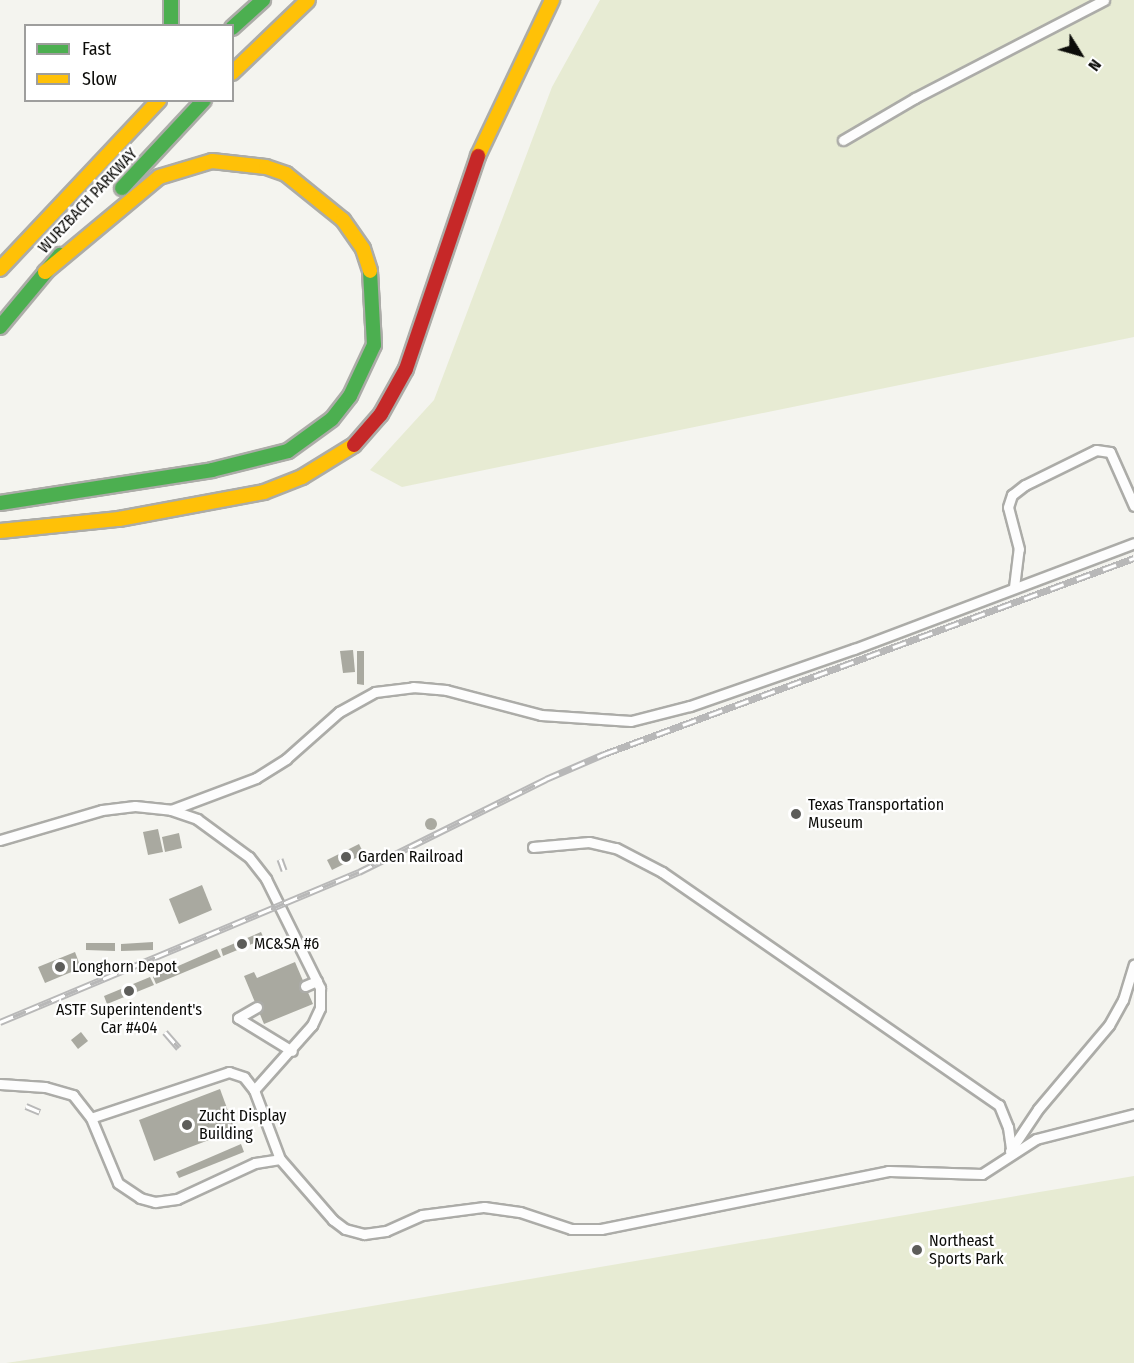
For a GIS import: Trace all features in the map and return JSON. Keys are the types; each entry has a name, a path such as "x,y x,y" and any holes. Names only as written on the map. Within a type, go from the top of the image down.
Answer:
{"highway":[{"path":"171,0 171,24"},
{"path":"234,26 263,0"},
{"path":"234,71 308,0"},
{"path":"0,531 119,519 254,494 302,477 352,447 381,414 406,369 486,134 552,0"},
{"path":"134,126 145,102"},
{"name":"WURZBACH PARKWAY","path":"0,269 45,218 157,102"},
{"name":"WURZBACH PARKWAY","path":"0,327 45,272 202,102"},
{"path":"0,503 212,471 288,452 332,419 359,380 374,345 373,280 363,249 343,220 316,195 286,174 266,167 212,161 159,177 45,272"}],"lane":[{"path":"843,140 915,98 1104,0"},
{"path":"1014,587 1019,549 1008,507 1012,495 1025,485 1096,450 1110,452 1134,506"},
{"path":"171,810 256,778 286,759 339,712 375,692 413,687 446,690 541,715 631,721 690,706 854,650 1134,543"},
{"path":"0,840 102,810 135,806 171,810 197,819 249,857 266,879 317,981 320,1008 312,1025 292,1051 254,1090"},
{"path":"533,847 589,842 616,848 662,872 999,1105 1008,1127 1011,1149"},
{"path":"1004,1159 1038,1109 1109,1025 1123,1000 1134,965"},
{"path":"305,986 317,981"},
{"path":"257,1007 238,1018 292,1051"},
{"path":"91,1118 229,1072 244,1077 254,1090 280,1159 333,1220 345,1229 364,1234 386,1231 434,1213 484,1207 520,1212 571,1230 601,1229 888,1171 982,1174 1036,1138 1134,1114"},
{"path":"0,1084 45,1087 73,1095 91,1118 118,1183 140,1198 155,1202 177,1198 255,1163 280,1159"}],"green space":[{"path":"600,0 1134,0 1134,337 402,487 370,470 434,400 552,87"},
{"name":"Northeast Sports Park","path":"1134,1176 1134,1363 6,1363 266,1324"}],"building":[{"path":"353,650 355,672 343,673 340,651"},
{"path":"357,651 364,651 364,685 357,684"},
{"path":"433,818 436,819 436,829 429,830 426,829 425,822 426,819"},
{"path":"158,829 163,852 148,855 143,832"},
{"path":"179,833 182,848 165,852 162,837"},
{"name":"Garden Railroad","path":"359,844 364,854 332,870 327,860"},
{"path":"202,885 212,910 179,924 169,899"},
{"name":"MC&SA #6","path":"261,932 264,939 223,956 221,949"},
{"path":"153,942 153,950 121,951 121,944"},
{"path":"86,943 115,943 115,951 86,950"},
{"path":"217,949 221,957 156,984 153,977"},
{"name":"Longhorn Depot","path":"75,952 81,968 45,983 38,967"},
{"path":"295,962 313,1004 264,1024 244,976 254,972 257,978"},
{"name":"ASTF Superintendent's Car #404","path":"150,977 154,985 107,1004 104,996"},
{"path":"81,1032 88,1041 78,1049 71,1040"},
{"name":"Zucht Display Building","path":"220,1089 235,1130 154,1161 139,1120"},
{"path":"241,1144 244,1152 179,1178 176,1172"}],"railway":[{"path":"0,1022 359,872 546,779 604,754 1134,558"},
{"path":"280,859 284,870"},
{"path":"165,1032 179,1048"},
{"path":"26,1106 40,1112"}],"traffic: fast":[{"path":"171,0 171,24"},
{"path":"234,26 263,0"},
{"path":"122,188 202,102"},
{"path":"0,327 60,255"},
{"path":"0,503 212,470 288,451 332,419 350,396 374,345 370,271"}],"traffic: slow":[{"path":"234,71 308,0"},
{"path":"478,156 552,0"},
{"path":"0,269 157,102"},
{"path":"45,272 159,177 212,161 266,167 286,174 343,220 363,249 370,271"},
{"path":"0,531 119,519 264,492 302,477 354,445"}],"traffic: jam":[{"path":"354,445 381,414 406,369 478,156"}],"place":[{"name":"Texas Transportation Museum","path":"796,814"},
{"name":"Garden Railroad","path":"346,857"},
{"name":"MC&SA #6","path":"242,944"},
{"name":"Longhorn Depot","path":"60,967"},
{"name":"ASTF Superintendent's Car #404","path":"129,991"},
{"name":"Zucht Display Building","path":"187,1125"},
{"name":"Northeast Sports Park","path":"917,1250"}]}
